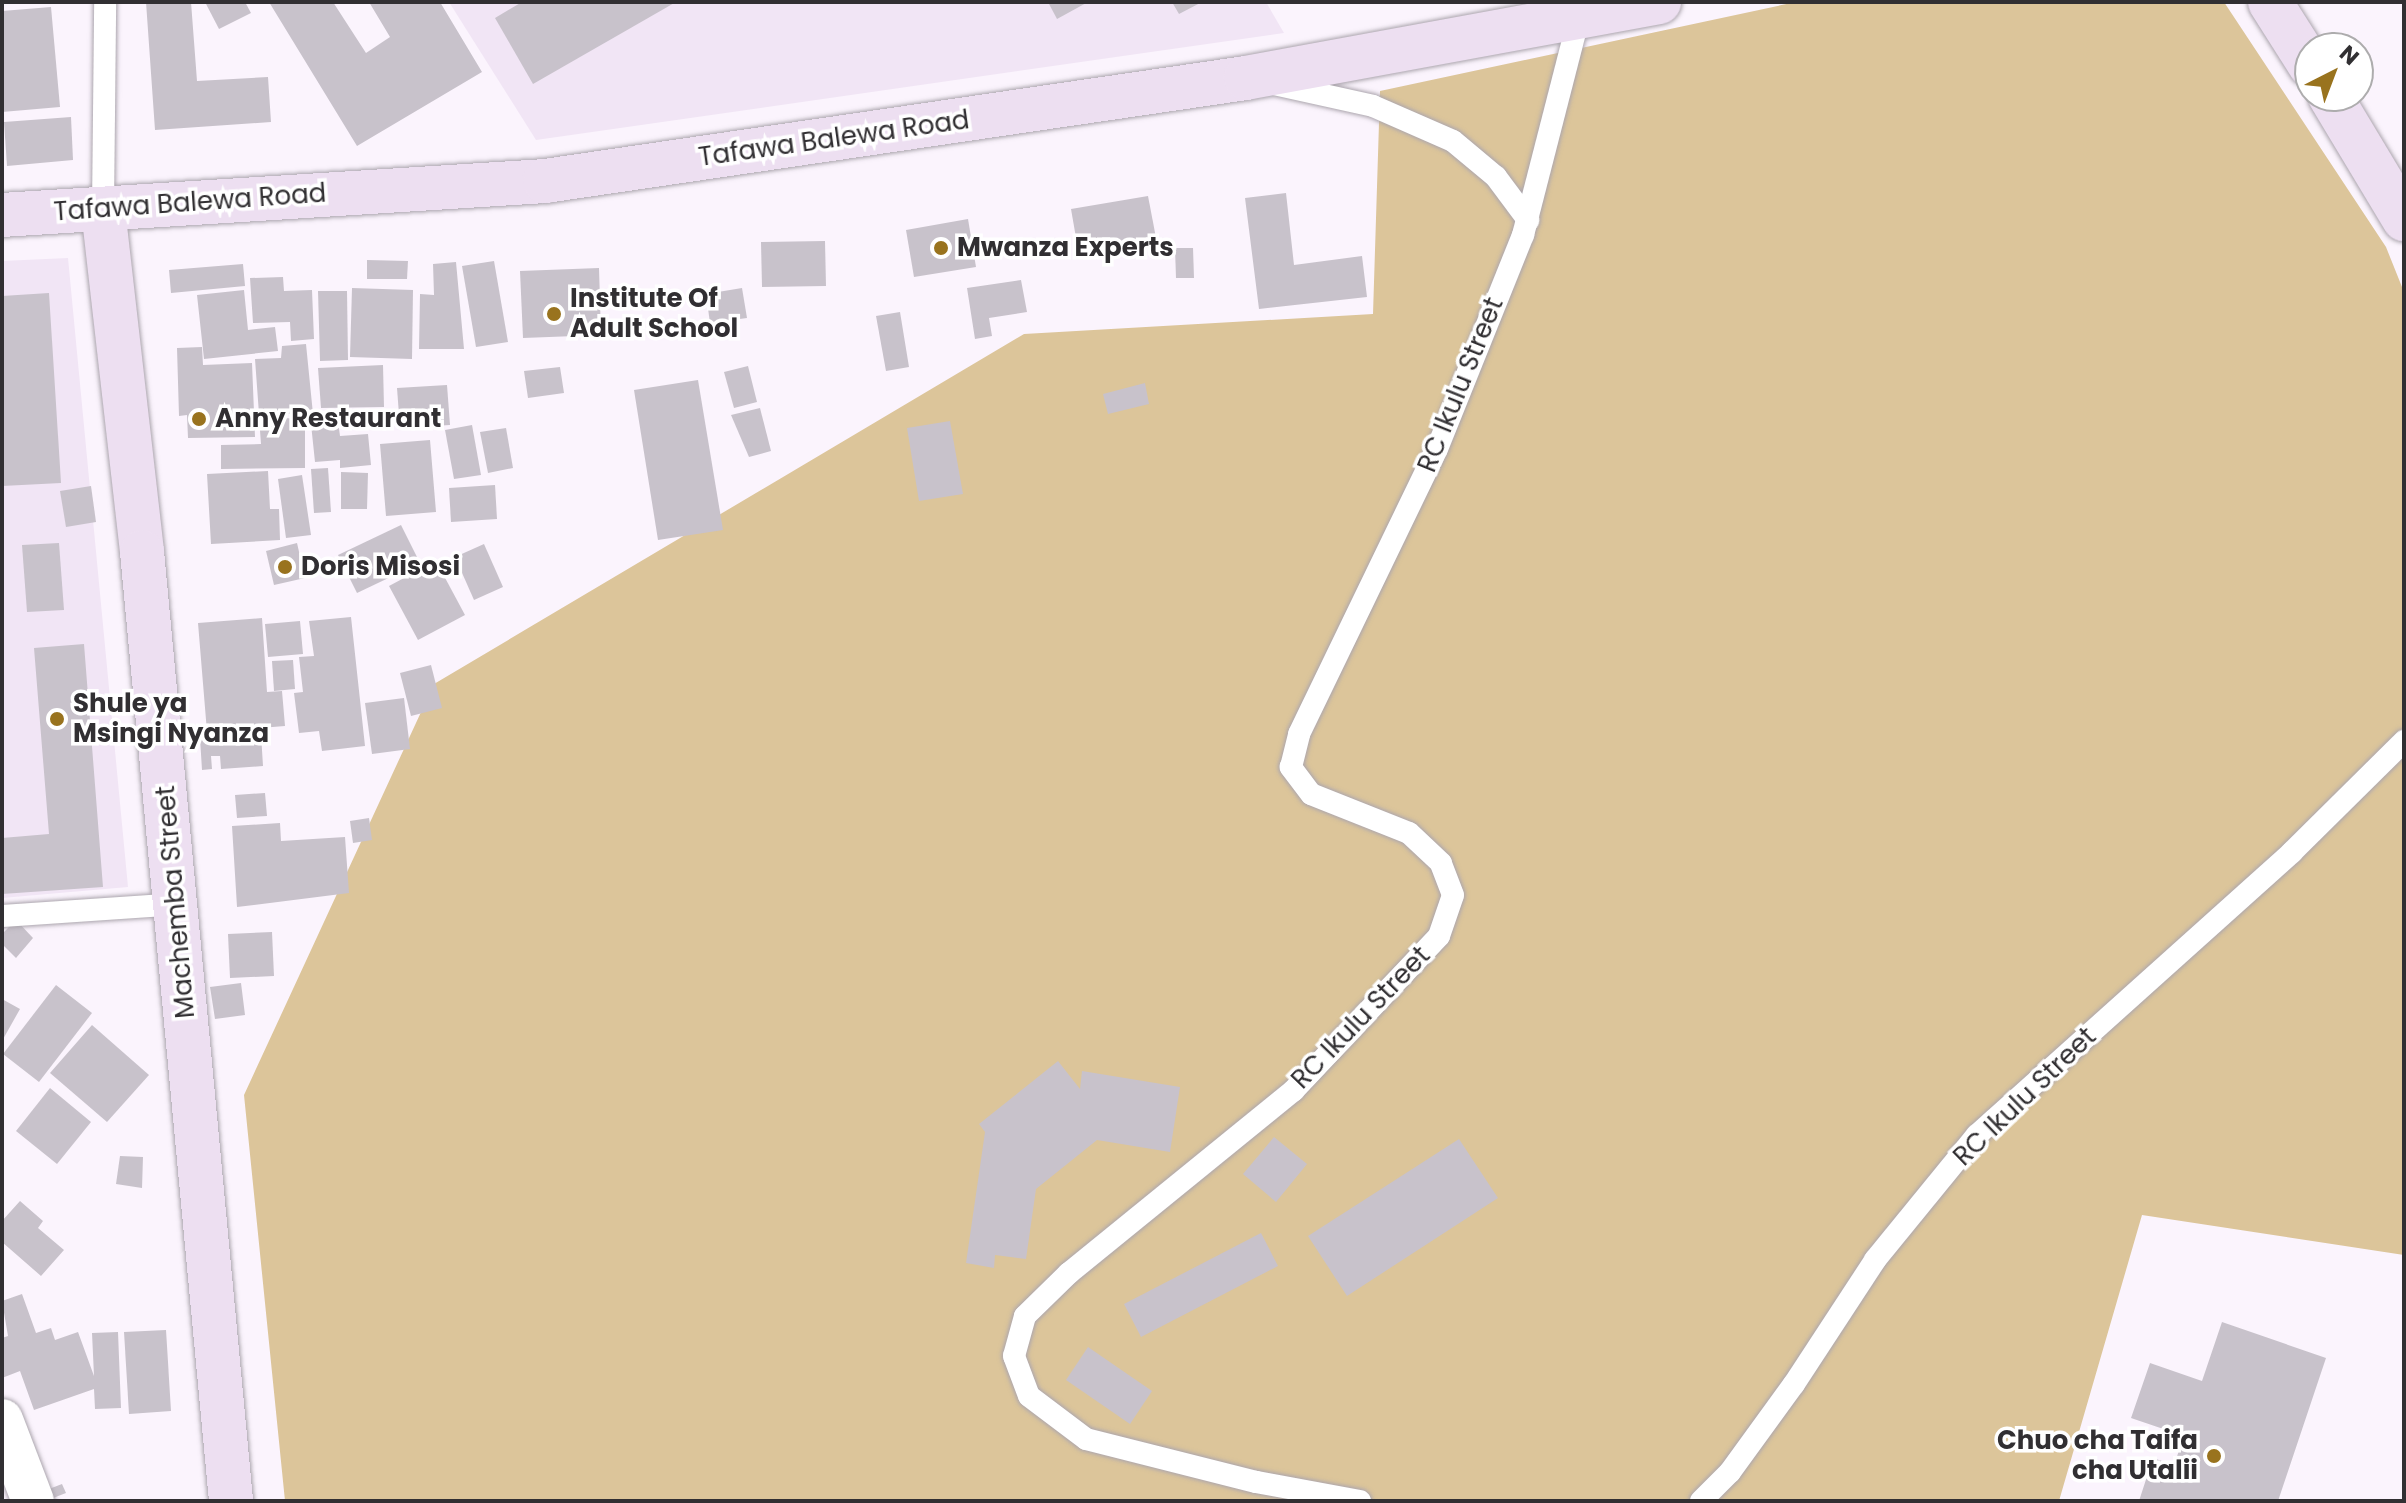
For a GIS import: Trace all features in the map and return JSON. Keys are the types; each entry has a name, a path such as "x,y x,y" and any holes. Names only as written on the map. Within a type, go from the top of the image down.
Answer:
{"main road":[{"name":"Tafawa Balewa Road","path":"2,215 545,181 1246,78 1578,21 1659,2"},
{"path":"2270,2 2294,40"},
{"path":"2340,112 2404,219"},
{"name":"Machemba Street","path":"103,209 176,904 231,1501"}],"street":[{"path":"2,1420 33,1501"}],"lane":[{"path":"103,209 105,2"},
{"name":"RC Ikulu Street","path":"1360,1501 1256,1482 1086,1439 1029,1396 1014,1356 1025,1316 1069,1273 1293,1091 1439,936 1453,895 1441,863 1409,833 1311,794 1291,767 1299,734 1437,449 1528,220 1578,21"},
{"path":"1246,78 1373,106 1453,141 1496,177 1528,220"},
{"name":"RC Ikulu Street","path":"1701,1501 1730,1472 1794,1384 1875,1260 1977,1135 2292,852 2404,741"},
{"path":"2,916 176,904"}],"shaded area":[{"path":"449,2 1266,2 1284,33 536,140"},
{"path":"1796,2 2224,2 2386,247 2404,292 2404,1255 2142,1215 2059,1501 285,1501 244,1095 434,684 1024,334 1373,314 1380,91"},
{"name":"Shule ya Msingi Nyanza","path":"68,258 128,887 2,898 2,261"}],"building":[{"path":"146,2 191,2 197,81 268,77 271,122 155,130"},
{"path":"205,2 245,2 251,13 219,29"},
{"path":"269,2 333,2 366,53 390,37 369,2 440,2 482,72 357,146"},
{"path":"522,2 676,2 533,84 495,18"},
{"path":"1048,2 1088,2 1057,19"},
{"path":"1172,2 1202,2 1179,14"},
{"path":"51,7 60,107 2,112 2,11"},
{"path":"71,117 73,160 7,166 4,122"},
{"path":"1286,193 1294,265 1362,256 1367,297 1259,309 1245,198"},
{"path":"1148,196 1157,243 1079,255 1071,209"},
{"name":"Mwanza Experts","path":"968,219 976,267 914,277 906,230"},
{"path":"825,241 826,286 762,287 761,242"},
{"path":"1175,248 1193,248 1194,278 1176,278"},
{"path":"367,260 408,261 407,279 367,279"},
{"path":"494,261 508,342 476,347 462,266"},
{"path":"456,262 464,349 419,349 420,294 434,295 433,264"},
{"path":"243,264 245,286 171,293 169,270"},
{"path":"599,268 601,335 523,338 520,271"},
{"path":"283,277 284,291 312,290 314,339 291,341 290,322 253,323 250,278"},
{"name":"Mwanza Experts","path":"1021,280 1027,312 989,318 992,336 975,339 967,288"},
{"path":"352,288 413,290 412,359 350,357"},
{"path":"742,288 747,318 710,323 706,294"},
{"path":"244,290 248,330 275,327 278,351 204,359 197,295"},
{"path":"318,291 347,291 348,360 320,361"},
{"path":"49,293 61,483 2,486 2,296"},
{"path":"900,312 909,367 886,371 876,316"},
{"path":"306,344 313,414 259,414 255,359 281,358 282,346"},
{"path":"202,347 203,365 252,363 255,437 188,438 187,415 179,416 177,348"},
{"path":"383,365 384,407 321,408 318,368"},
{"path":"748,366 757,402 734,408 724,372"},
{"path":"560,367 564,393 528,398 524,371"},
{"path":"698,380 723,530 658,540 634,390"},
{"path":"1145,383 1149,404 1108,414 1103,394"},
{"path":"447,385 450,425 400,428 397,388"},
{"path":"760,408 771,451 749,457 731,415"},
{"path":"259,417 305,419 305,468 221,469 221,445 261,444"},
{"path":"338,421 340,436 368,434 371,465 340,468 340,460 315,462 311,424"},
{"path":"950,421 963,494 919,501 907,428"},
{"path":"472,425 481,475 454,479 445,430"},
{"path":"506,428 513,468 488,473 480,432"},
{"path":"430,440 436,512 386,516 380,444"},
{"path":"328,468 331,512 314,513 311,469"},
{"path":"268,471 270,509 279,509 280,540 211,544 207,474"},
{"path":"341,472 368,473 367,509 341,509"},
{"path":"302,475 311,535 286,538 278,479"},
{"path":"495,485 497,519 451,522 449,488"},
{"path":"91,486 96,522 66,527 60,491"},
{"path":"401,525 420,563 357,593 338,555"},
{"path":"59,543 64,610 27,612 22,545"},
{"path":"297,543 305,578 274,585 266,551"},
{"path":"484,544 503,587 474,600 455,557"},
{"path":"436,561 465,615 418,640 389,586"},
{"path":"351,617 365,746 322,751 319,731 299,733 294,693 303,692 299,657 314,656 309,621"},
{"path":"262,618 267,692 282,691 285,726 207,732 198,623"},
{"path":"300,621 303,654 268,657 265,624"},
{"path":"84,644 103,887 2,894 2,838 49,834 34,648"},
{"path":"293,660 295,689 274,691 272,661"},
{"path":"431,665 442,708 411,716 400,673"},
{"path":"404,698 410,749 372,754 365,703"},
{"path":"261,734 263,766 221,769 220,756 211,756 212,769 202,770 200,738"},
{"path":"265,793 267,816 237,818 235,795"},
{"path":"369,818 372,840 353,843 350,821"},
{"path":"280,823 281,841 345,837 349,893 237,907 232,826"},
{"path":"16,920 33,938 16,958 2,944 2,934"},
{"path":"272,932 274,976 230,978 228,934"},
{"path":"241,983 245,1015 215,1019 210,987"},
{"path":"56,985 92,1013 39,1082 3,1054"},
{"path":"2,999 20,1009 2,1041"},
{"path":"92,1025 149,1075 107,1122 50,1073"},
{"path":"1058,1061 1080,1089 1082,1071 1180,1087 1170,1152 1097,1140 1036,1189 1026,1259 995,1255 994,1268 966,1263 985,1132 979,1124"},
{"path":"50,1088 91,1122 57,1164 16,1131"},
{"path":"1274,1137 1307,1164 1276,1202 1243,1174"},
{"path":"1459,1139 1498,1198 1347,1296 1308,1236"},
{"path":"120,1156 143,1157 142,1188 116,1184"},
{"path":"20,1201 43,1221 38,1228 64,1250 41,1276 2,1242 2,1221"},
{"path":"1261,1233 1278,1266 1141,1337 1124,1304"},
{"path":"22,1294 36,1333 51,1328 55,1340 78,1332 94,1376 92,1333 118,1332 121,1408 95,1409 94,1389 34,1410 20,1371 2,1378 2,1338 8,1336 2,1301"},
{"path":"2222,1322 2326,1358 2278,1501 2139,1501 2153,1458 2174,1465 2184,1436 2131,1418 2150,1363 2202,1381"},
{"path":"166,1330 171,1411 129,1414 124,1332"},
{"path":"1088,1347 1152,1391 1130,1424 1066,1380"},
{"path":"62,1484 66,1493 53,1498 49,1489"}],"place":[{"name":"Mwanza Experts","path":"941,248"},
{"name":"Institute Of Adult School","path":"554,314"},
{"name":"Anny Restaurant","path":"199,419"},
{"name":"Doris Misosi","path":"285,567"},
{"name":"Shule ya Msingi Nyanza","path":"57,719"},
{"name":"Chuo cha Taifa cha Utalii","path":"2214,1456"}]}
